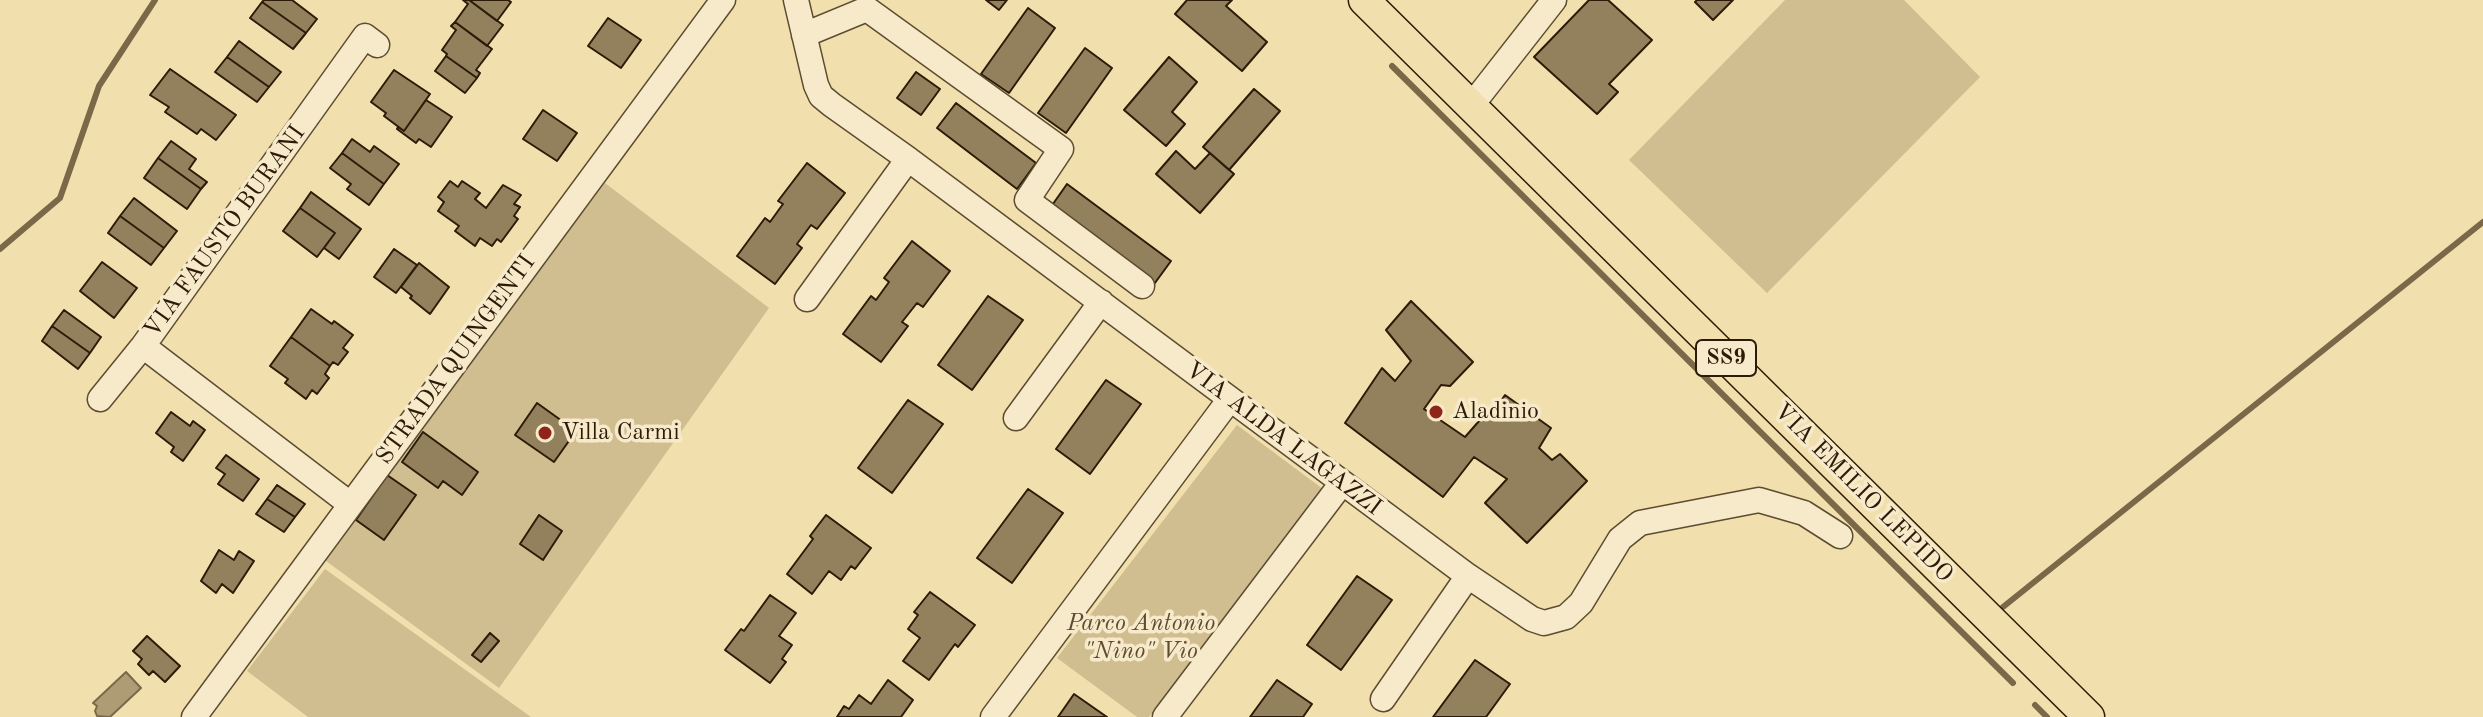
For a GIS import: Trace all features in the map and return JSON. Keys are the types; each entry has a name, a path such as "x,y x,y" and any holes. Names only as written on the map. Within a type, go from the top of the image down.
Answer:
{"main road":[{"name":"VIA EMILIO LEPIDO","path":"1364,0 2089,717"}],"street":[{"name":"VIA ALDA LAGAZZI","path":"796,0 821,96 1468,576 1532,619 1544,623 1566,617 1581,603 1620,539 1640,523 1759,500 1804,513 1840,536"},
{"path":"1471,106 1554,0"},
{"name":"STRADA QUINGENTI","path":"194,717 725,1"},
{"path":"804,35 874,4 1061,149 1027,200 1142,286"},
{"name":"VIA FAUSTO BURANI","path":"350,504 143,346 365,36 377,45"},
{"path":"807,299 908,159"},
{"path":"1016,418 1101,302"},
{"path":"100,399 143,346"},
{"path":"993,717 1230,399"},
{"path":"1165,717 1342,483"},
{"path":"1383,699 1468,576"}],"green space":[{"path":"1785,0 1904,0 1980,77 1767,293 1629,160"},
{"path":"605,183 769,308 499,688 322,558"},
{"name":"Parco Antonio \"Nino\" Vio","path":"1237,425 1323,489 1149,717 1137,717 1057,658"},
{"path":"325,569 531,717 308,717 247,671"}],"shaded area":[{"path":"126,672 141,688 110,717 97,716 97,706 93,703"}],"building":[{"path":"292,0 317,19 306,33 262,2"},
{"path":"463,0 469,0 503,25 487,46 455,22 468,4"},
{"path":"469,0 508,0 511,2 497,21"},
{"path":"986,0 1007,0 999,10"},
{"path":"1187,0 1232,0 1226,6 1267,42 1242,71 1175,14"},
{"path":"1589,0 1608,0 1652,40 1609,84 1618,92 1597,114 1534,57"},
{"path":"1733,0 1713,20 1695,2"},
{"path":"262,2 306,33 293,49 250,18"},
{"path":"1028,8 1055,28 1009,93 981,74"},
{"path":"608,18 641,40 621,68 588,46"},
{"path":"455,22 492,49 476,70 480,73 477,78 442,50 456,30 451,26"},
{"path":"239,41 281,72 269,87 227,57"},
{"path":"1085,48 1112,68 1066,133 1038,113"},
{"path":"446,56 477,78 465,93 435,71"},
{"path":"227,57 269,87 257,102 215,72"},
{"path":"1169,57 1197,82 1172,112 1185,124 1166,146 1124,110"},
{"path":"170,69 236,115 216,140 201,129 197,134 165,112 169,107 150,95"},
{"path":"394,70 430,94 404,131 371,102"},
{"path":"916,72 940,89 921,115 897,98"},
{"path":"1254,89 1280,111 1229,170 1203,147"},
{"path":"426,100 452,117 431,147 419,139 416,143 397,129 404,131"},
{"path":"956,103 1036,163 1017,189 937,128"},
{"path":"543,110 577,133 557,161 523,139"},
{"path":"352,139 370,152 374,146 399,164 384,184 342,153"},
{"path":"171,141 196,159 189,169 207,182 201,189 158,158"},
{"path":"1176,151 1195,169 1210,153 1234,174 1200,213 1156,174"},
{"path":"342,153 384,184 369,205 347,189 351,184 330,168"},
{"path":"158,158 201,189 187,209 144,178"},
{"path":"807,163 845,193 817,229 811,225 797,244 802,248 775,284 737,256 765,218 770,222 783,204 778,201"},
{"path":"450,181 458,187 462,181 480,193 475,199 486,208 503,185 521,195 514,204 520,207 514,216 518,219 501,242 497,239 492,246 480,238 475,246 455,231 459,226 438,211 444,202 438,197"},
{"path":"1067,184 1171,261 1152,287 1048,211"},
{"path":"311,192 361,229 339,259 324,248 335,233 300,208"},
{"path":"134,198 177,231 164,248 120,216"},
{"path":"300,208 335,233 317,257 283,231"},
{"path":"120,216 164,248 151,265 108,233"},
{"path":"912,241 950,271 923,307 917,303 902,322 908,326 881,362 843,334 871,296 876,300 889,282 884,278"},
{"path":"394,249 417,265 396,293 374,277"},
{"path":"102,262 137,288 114,318 80,291"},
{"path":"419,263 449,287 430,314 401,287"},
{"path":"988,296 1023,320 972,390 938,365"},
{"path":"1411,301 1473,362 1450,386 1441,385 1424,409 1465,437 1487,412 1492,414 1505,395 1551,428 1539,448 1552,460 1560,454 1587,481 1527,543 1485,503 1507,479 1474,457 1443,497 1345,423 1382,368 1395,381 1411,361 1386,330"},
{"path":"311,309 353,335 343,348 348,352 338,365 333,362 330,366 291,337"},
{"path":"64,310 101,337 90,353 52,326"},
{"path":"52,326 90,353 78,369 42,341"},
{"path":"291,337 330,366 325,374 329,378 317,394 312,390 306,399 285,383 288,379 270,366"},
{"path":"1106,380 1141,404 1090,474 1056,449"},
{"path":"908,400 943,424 892,493 858,468"},
{"name":"Villa Carmi","path":"537,403 576,431 554,462 515,435"},
{"path":"171,412 190,426 193,421 205,430 183,461 171,452 174,447 156,433"},
{"path":"423,432 478,472 462,495 443,481 438,488 402,462"},
{"path":"226,455 259,479 243,501 218,484 225,474 216,468"},
{"path":"387,475 416,495 384,540 356,520"},
{"path":"277,485 305,504 295,517 267,499"},
{"path":"1028,489 1063,513 1012,583 977,558"},
{"path":"267,499 295,517 284,532 256,514"},
{"path":"539,515 562,531 543,560 520,544"},
{"path":"826,515 871,548 855,569 851,566 841,580 829,571 812,594 787,574"},
{"path":"219,550 234,560 239,551 254,561 233,593 222,584 216,593 201,581"},
{"path":"1357,576 1392,600 1341,670 1307,645"},
{"path":"930,592 975,625 958,647 955,644 929,680 903,661 920,638 908,629 918,615 914,612"},
{"path":"770,595 796,613 779,636 792,645 782,659 786,662 770,683 725,650 741,629 744,631"},
{"path":"490,633 499,641 481,662 472,655"},
{"path":"147,636 180,666 165,682 153,671 149,675 138,664 142,659 133,651"},
{"path":"1475,660 1510,684 1486,717 1433,717"},
{"path":"888,680 913,700 901,717 837,717 844,706 849,709 859,695 871,704"},
{"path":"1277,680 1312,704 1303,717 1250,717"},
{"path":"1074,694 1107,717 1058,717"}],"waterway":[{"path":"0,249 60,198 99,86 155,0"},
{"path":"1392,66 2013,683"},
{"path":"2003,607 2483,222"},
{"path":"2035,705 2047,717"}],"place":[{"name":"Aladinio","path":"1436,412"},
{"name":"Villa Carmi","path":"545,433"}]}
